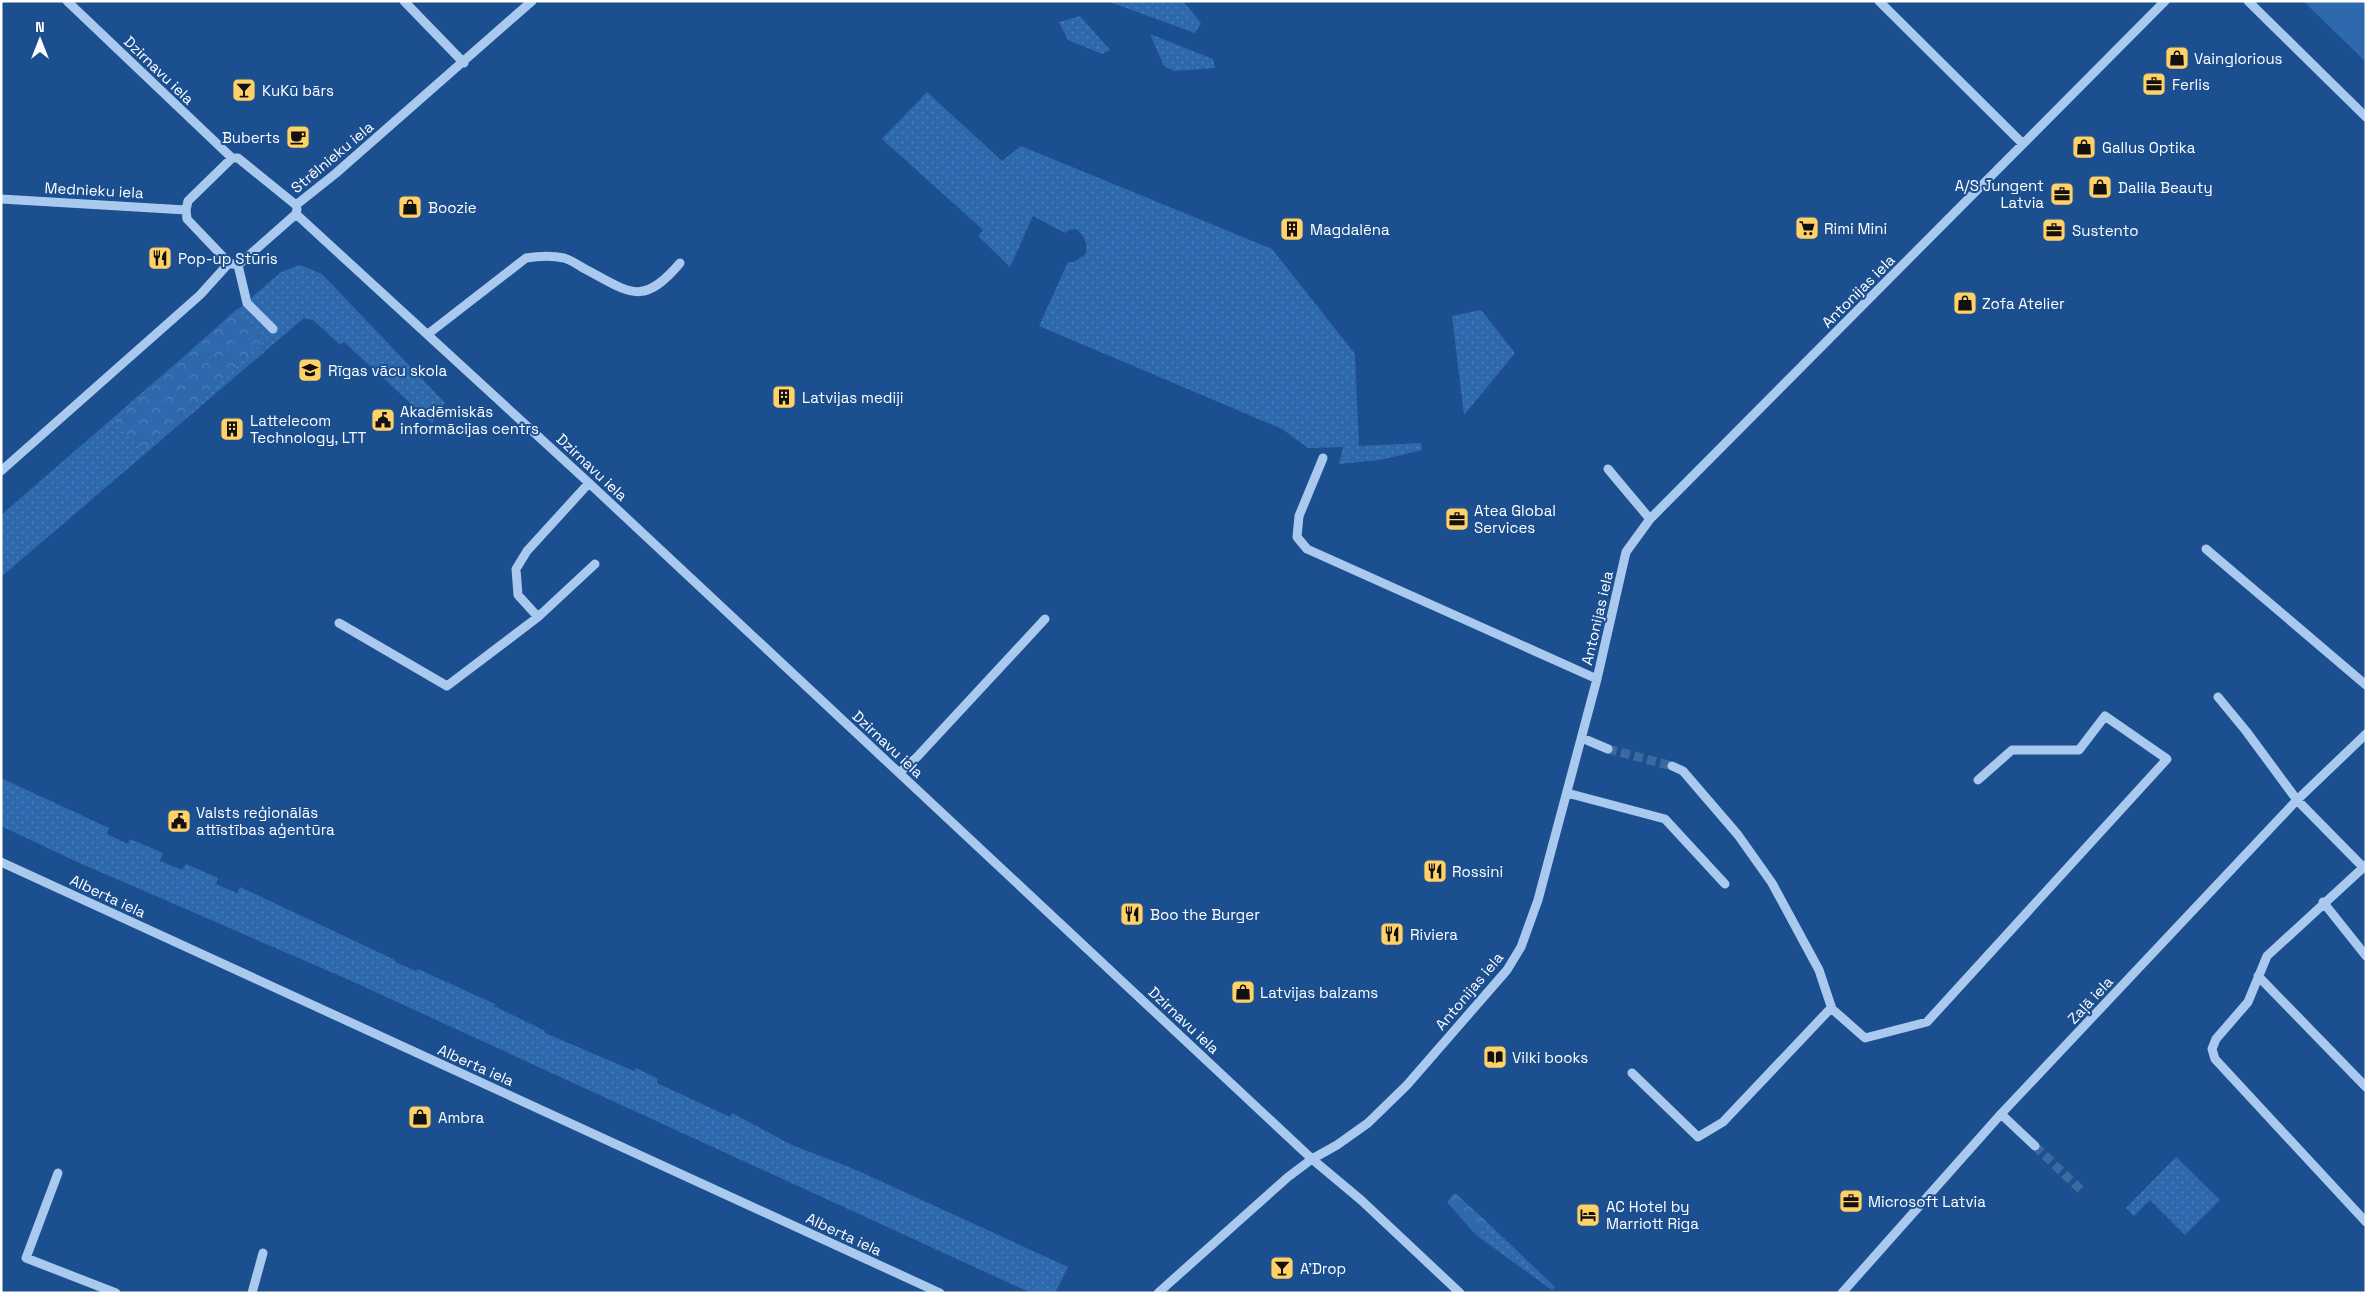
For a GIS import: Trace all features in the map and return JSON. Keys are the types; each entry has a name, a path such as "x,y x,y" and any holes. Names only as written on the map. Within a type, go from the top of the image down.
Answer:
{"street":[{"name":"Dzirnavu iela","path":"67,1 232,158 238,158 296,209 1312,1159 1360,1200 1459,1292"},
{"path":"404,1 464,62"},
{"name":"Strēlnieku iela","path":"1,471 532,1"},
{"path":"1879,1 2023,144"},
{"name":"Antonijas iela","path":"1158,1293 1312,1159 1368,1123 1407,1085 1507,970 1521,948 1538,900 1568,793 1597,679 1626,552 1650,519 2165,1"},
{"path":"2248,1 2366,117"},
{"path":"232,158 188,201 187,219 233,264 248,303 273,329"},
{"name":"Mednieku iela","path":"1,198 186,210"},
{"path":"428,334 526,258 542,256 565,258 625,290 646,292 664,282 680,263"},
{"path":"1323,458 1299,516 1297,537 1307,550 1597,679"},
{"path":"1608,470 1650,519"},
{"path":"538,617 518,595 516,569 528,551 589,483"},
{"path":"2206,550 2366,685"},
{"path":"339,623 447,686 538,617 595,564"},
{"path":"899,773 917,757 1045,619"},
{"path":"2218,697 2246,730 2297,800 2364,866 2267,956 2248,1002 2216,1039 2213,1054 2366,1222"},
{"path":"1672,766 1683,771 1738,835 1772,884 1819,970 1832,1009 1865,1038 1927,1022 2167,759 2105,716 2078,750 2012,750 1978,780"},
{"name":"Zaļā iela","path":"1842,1293 2001,1114 2297,800 2366,734"},
{"path":"1582,738 1608,749"},
{"path":"1568,793 1665,819 1725,884"},
{"name":"Alberta iela","path":"1,862 940,1293"},
{"path":"2323,902 2366,956"},
{"path":"2258,976 2366,1087"},
{"path":"1632,1073 1698,1138 1723,1122 1832,1009"},
{"path":"2001,1114 2035,1146"},
{"path":"58,1173 26,1258 116,1293"},
{"path":"252,1293 263,1253"}],"green space":[{"path":"1107,1 1183,1 1201,23 1195,33"},
{"path":"2303,1 2366,1 2366,62"},
{"path":"1080,16 1110,50 1102,54 1068,40 1059,22"},
{"path":"1150,34 1213,59 1215,68 1175,71 1164,66"},
{"path":"927,92 1002,161 1021,146 1272,249 1355,354 1359,446 1421,443 1422,450 1380,460 1339,464 1343,447 1308,448 1282,429 1039,326 1068,262 1074,262 1086,254 1087,246 1085,240 1076,229 1065,233 1033,216 1010,267 978,236 983,230 882,139"},
{"path":"300,265 322,274 445,403 432,423 344,342 340,345 313,320 304,318 1,577 1,515 281,272"},
{"path":"237,309 265,340 142,451 114,420"},
{"path":"1481,310 1515,353 1464,415 1452,316"},
{"path":"1,778 109,828 107,834 128,844 130,839 163,853 160,861 182,870 186,864 218,878 216,884 237,893 240,887 395,960 395,962 416,971 418,969 495,1004 494,1006 545,1031 545,1033 634,1071 636,1068 658,1079 657,1083 730,1117 732,1113 792,1145 854,1169 1068,1267 1055,1293 1031,1293 347,979 75,861 1,826"},
{"path":"2176,1157 2220,1200 2185,1235 2150,1200 2134,1216 2126,1208"},
{"path":"1455,1193 1488,1223 1476,1235 1447,1202"},
{"path":"1488,1223 1555,1287 1552,1290 1476,1235"}],"tunnel":[{"path":"1608,749 1672,766"},
{"path":"2035,1146 2083,1192"}],"place":[{"name":"Vainglorious","path":"2177,58"},
{"name":"Ferlis","path":"2154,84"},
{"name":"KuKū bārs","path":"244,90"},
{"name":"Buberts","path":"298,137"},
{"name":"Gallus Optika","path":"2084,147"},
{"name":"Dalila Beauty","path":"2100,187"},
{"name":"A/S Jungent Latvia","path":"2062,194"},
{"name":"Boozie","path":"410,207"},
{"name":"Rimi Mini","path":"1807,228"},
{"name":"Magdalēna","path":"1292,229"},
{"name":"Sustento","path":"2054,230"},
{"name":"Pop-up Stūris","path":"160,258"},
{"name":"Zofa Atelier","path":"1965,303"},
{"name":"Rīgas vācu skola","path":"310,370"},
{"name":"Latvijas mediji","path":"784,397"},
{"name":"Akadēmiskās informācijas centrs","path":"383,420"},
{"name":"Lattelecom Technology, LTT","path":"232,429"},
{"name":"Atea Global Services","path":"1457,519"},
{"name":"Valsts reģionālās attīstības aģentūra","path":"179,821"},
{"name":"Rossini","path":"1435,871"},
{"name":"Boo the Burger","path":"1132,914"},
{"name":"Riviera","path":"1392,934"},
{"name":"Latvijas balzams","path":"1243,992"},
{"name":"Vilki books","path":"1495,1057"},
{"name":"Ambra","path":"420,1117"},
{"name":"Microsoft Latvia","path":"1851,1201"},
{"name":"AC Hotel by Marriott Riga","path":"1588,1215"},
{"name":"A'Drop","path":"1282,1268"}]}
